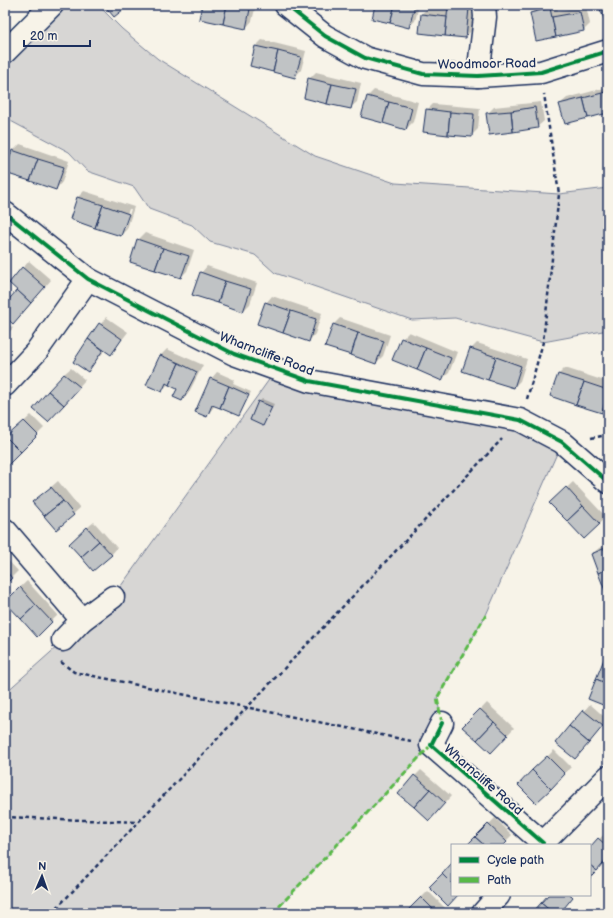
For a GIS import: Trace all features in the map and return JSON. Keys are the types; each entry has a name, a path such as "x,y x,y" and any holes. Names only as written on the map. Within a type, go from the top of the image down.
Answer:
{"street":[{"path":"5,52 52,5"},
{"name":"Woodmoor Road","path":"286,5 325,36 365,58 423,74 478,76 541,72 608,51"},
{"path":"478,76 485,17 484,5"},
{"name":"Wharncliffe Road","path":"5,213 88,279 234,354 309,381 520,420 562,442 608,482"},
{"path":"5,385 36,352 88,279"},
{"path":"5,530 82,620"},
{"path":"63,640 82,620 113,597"},
{"name":"Wharncliffe Road","path":"442,723 431,746 542,844 608,777"},
{"path":"483,913 498,896"}],"path":[{"path":"52,913 520,420 543,342 559,194 541,72"},
{"path":"63,640 57,659 74,672 431,746"},
{"path":"5,817 138,822"}],"shaded area":[{"path":"52,5 98,5 122,29 158,59 315,156 395,183 559,194 608,188 608,330 543,342 455,318 412,320 275,273 255,255 210,242 192,225 149,209 134,187 87,171 69,152 5,118 5,52"},
{"path":"276,370 394,397 562,442 486,615 437,698 442,723 431,745 273,913 5,913 5,693 113,597"}],"building":[{"path":"104,5 129,5 114,17"},
{"path":"202,5 227,5 223,24 199,19"},
{"path":"227,5 250,9 246,29 223,24"},
{"path":"375,5 395,5 390,23 372,19"},
{"path":"395,5 415,5 409,28 390,23"},
{"path":"598,5 608,5 607,25"},
{"path":"448,6 469,8 466,38 445,36"},
{"path":"550,8 556,37 536,41 530,13"},
{"path":"580,12 584,31 556,37 552,17"},
{"path":"421,14 447,17 445,36 419,33"},
{"path":"255,46 278,51 273,72 250,66"},
{"path":"278,51 301,57 295,78 273,72"},
{"path":"308,78 332,84 327,104 304,98"},
{"path":"332,84 356,89 351,109 327,104"},
{"path":"606,92 608,113 588,118 583,98"},
{"path":"367,96 389,102 383,123 361,117"},
{"path":"583,98 588,118 565,124 559,104"},
{"path":"389,102 412,108 406,130 383,123"},
{"path":"535,107 538,128 513,132 511,111"},
{"path":"426,109 450,112 448,135 423,132"},
{"path":"511,111 513,132 489,135 486,113"},
{"path":"450,112 474,114 472,137 448,135"},
{"path":"12,150 38,159 30,181 5,173"},
{"path":"38,159 64,167 56,190 30,181"},
{"path":"77,197 103,205 95,228 70,219"},
{"path":"103,205 129,214 121,236 95,228"},
{"path":"137,239 163,248 155,270 130,262"},
{"path":"163,248 189,256 181,278 155,270"},
{"path":"22,267 45,287 31,303 9,283"},
{"path":"200,272 225,281 218,303 192,295"},
{"path":"225,281 251,289 243,312 218,303"},
{"path":"17,290 31,303 13,324 5,317 5,304"},
{"path":"265,302 291,311 283,333 257,324"},
{"path":"291,311 316,319 309,342 283,333"},
{"path":"99,323 122,339 111,355 88,339"},
{"path":"333,324 358,333 351,355 325,347"},
{"path":"358,333 384,341 376,364 351,355"},
{"path":"401,338 426,348 417,370 392,360"},
{"path":"88,339 103,350 88,372 73,362"},
{"path":"426,348 451,358 442,381 417,370"},
{"path":"470,348 496,357 488,380 462,371"},
{"path":"160,355 179,363 169,385 166,383 162,392 146,385"},
{"path":"496,357 521,366 514,388 488,380"},
{"path":"179,363 197,372 182,401 173,397 177,389 169,385"},
{"path":"64,374 80,387 64,405 48,391"},
{"path":"558,374 584,382 576,405 550,396"},
{"path":"210,378 229,386 220,408 212,405 207,417 195,412"},
{"path":"584,382 608,390 602,413 576,405"},
{"path":"229,386 249,395 239,416 220,408"},
{"path":"48,391 64,405 48,422 33,409"},
{"path":"258,401 272,407 263,426 250,420"},
{"path":"24,421 38,435 21,452 6,437"},
{"path":"6,437 21,452 5,468 5,439"},
{"path":"51,487 63,501 44,516 32,502"},
{"path":"566,487 583,506 567,521 549,503"},
{"path":"63,501 74,515 56,530 44,516"},
{"path":"583,506 600,524 584,539 567,521"},
{"path":"87,527 99,541 81,557 69,544"},
{"path":"99,541 112,555 93,571 81,557"},
{"path":"608,547 608,569 598,573 591,554"},
{"path":"608,569 608,592 606,593 598,573"},
{"path":"5,570 12,578 5,585"},
{"path":"20,587 36,605 21,619 5,602"},
{"path":"36,605 52,622 37,637 21,619"},
{"path":"604,659 608,660 608,684 596,679"},
{"path":"596,679 608,684 608,707 588,699"},
{"path":"480,709 494,722 477,740 462,727"},
{"path":"583,710 603,726 589,743 569,726"},
{"path":"494,722 508,735 491,753 477,740"},
{"path":"569,726 589,743 575,759 555,743"},
{"path":"547,756 565,774 551,789 532,770"},
{"path":"532,770 551,789 536,803 518,785"},
{"path":"414,775 430,789 414,807 398,794"},
{"path":"430,789 445,803 429,821 414,807"},
{"path":"488,824 507,842 505,844 483,844 475,837"},
{"path":"475,837 483,844 468,844"},
{"path":"598,838 608,847 608,858 597,871 591,866 591,846"},
{"path":"451,864 451,883 442,874"},
{"path":"591,866 597,871 591,877"},
{"path":"442,874 451,883 451,896 457,896 448,906 429,887"},
{"path":"547,896 573,897 560,913 553,913 541,903"},
{"path":"421,897 437,913 411,913 408,910"},
{"path":"541,903 553,913 532,913"}],"marked path":[{"path":"442,723 437,698 486,615"},
{"path":"273,913 431,745"}],"cycle path":[{"path":"286,5 325,36 365,58 423,74 478,76 541,72 608,51"},
{"path":"5,213 88,279 234,354 309,381 520,420 562,442 608,482"},
{"path":"442,723 431,745 543,843"}]}
